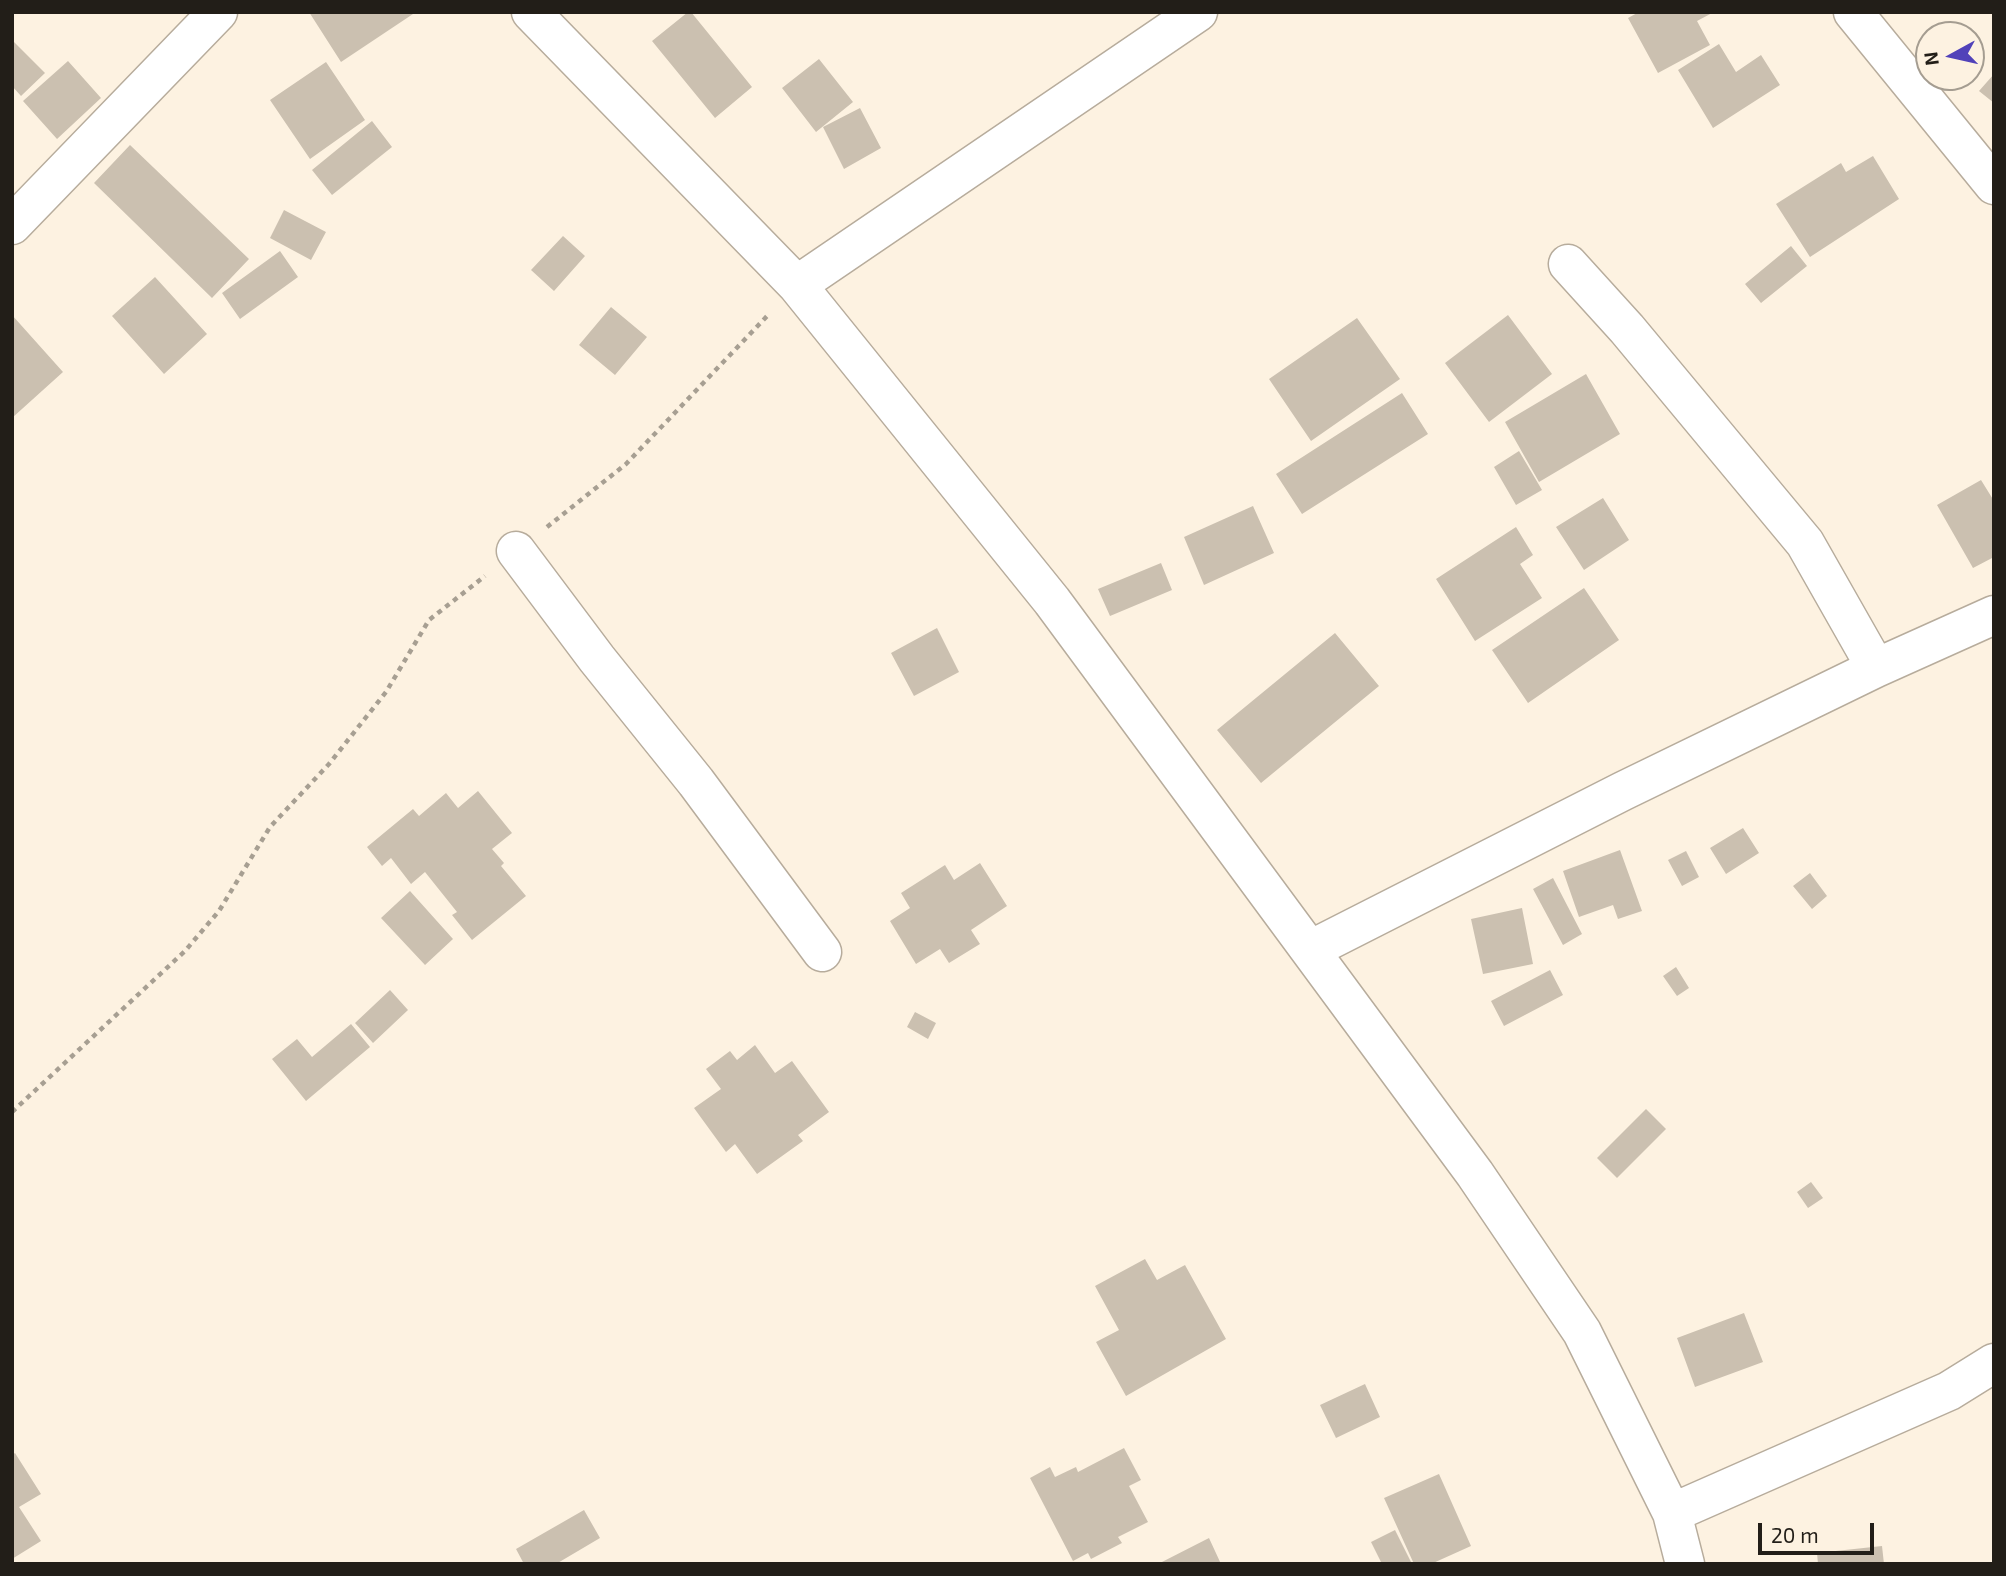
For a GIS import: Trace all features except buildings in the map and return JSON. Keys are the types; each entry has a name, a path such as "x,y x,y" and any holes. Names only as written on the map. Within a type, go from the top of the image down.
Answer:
{"street":[{"path":"12,225 218,12"},
{"path":"531,12 797,285 1052,601 1475,1174 1582,1332 1672,1513 1685,1564"},
{"path":"797,285 1198,12"},
{"path":"1853,12 1994,186"},
{"path":"1568,264 1627,329 1805,543 1876,668"},
{"path":"516,551 597,659 696,782 822,952"},
{"path":"1310,950 1623,790 1876,668 1994,615"},
{"path":"1672,1513 1949,1391 1994,1363"}],"path":[{"path":"12,1112 185,951 219,911 270,827 328,764 386,692 429,620 626,464 797,285"}]}
